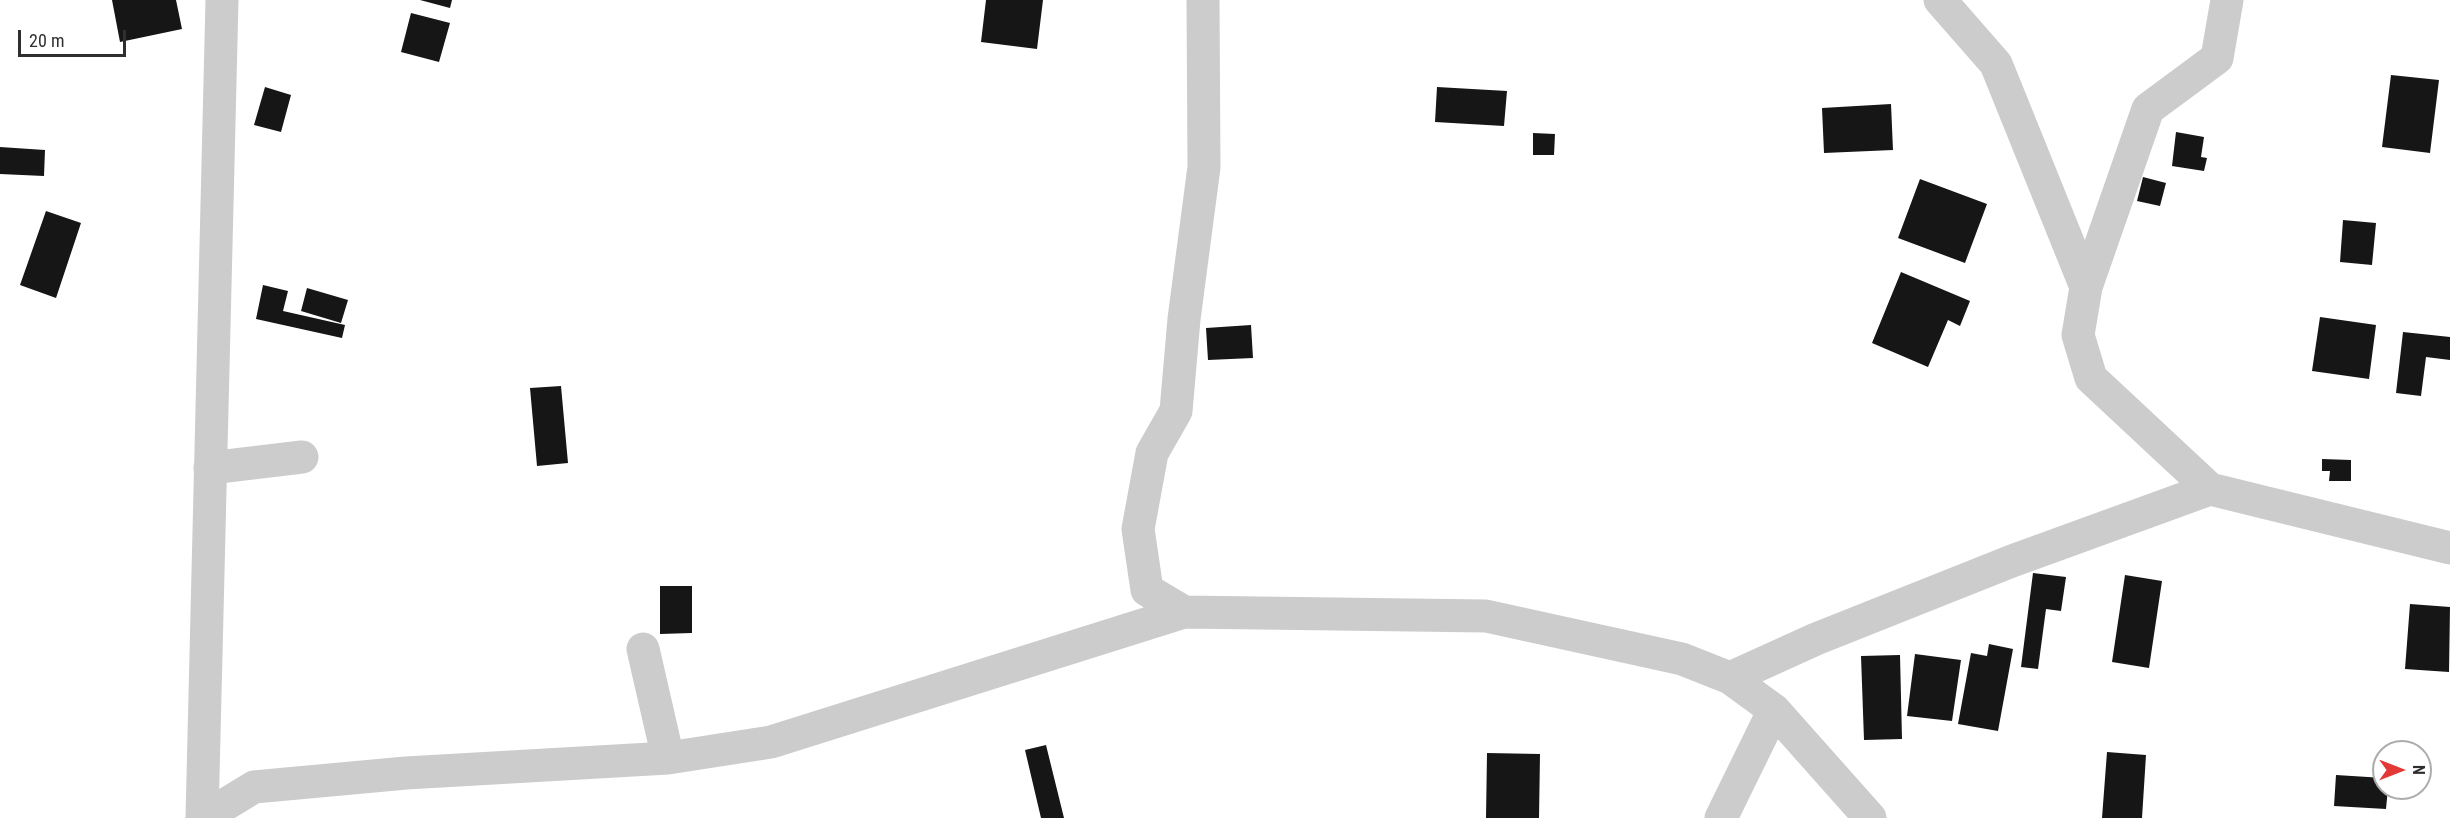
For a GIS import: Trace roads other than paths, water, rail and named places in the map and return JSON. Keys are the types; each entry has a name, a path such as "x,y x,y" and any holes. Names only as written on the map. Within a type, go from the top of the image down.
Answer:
{"street":[{"path":"202,818 222,0"},
{"path":"1184,612 1147,590 1138,529 1152,453 1176,411 1184,319 1204,167 1203,0"},
{"path":"1941,0 1996,64 2086,287"},
{"path":"2227,0 2217,58 2148,109 2086,287 2078,335 2091,378 2210,489 2450,548"},
{"path":"210,468 302,458"},
{"path":"1730,678 1816,639 2012,561 2210,489"},
{"path":"202,818 254,787 406,772 668,758 771,742 1184,612 1486,616 1682,659 1730,678 1774,710 1870,818"},
{"path":"643,648 668,758"},
{"path":"1721,818 1774,710"}]}
